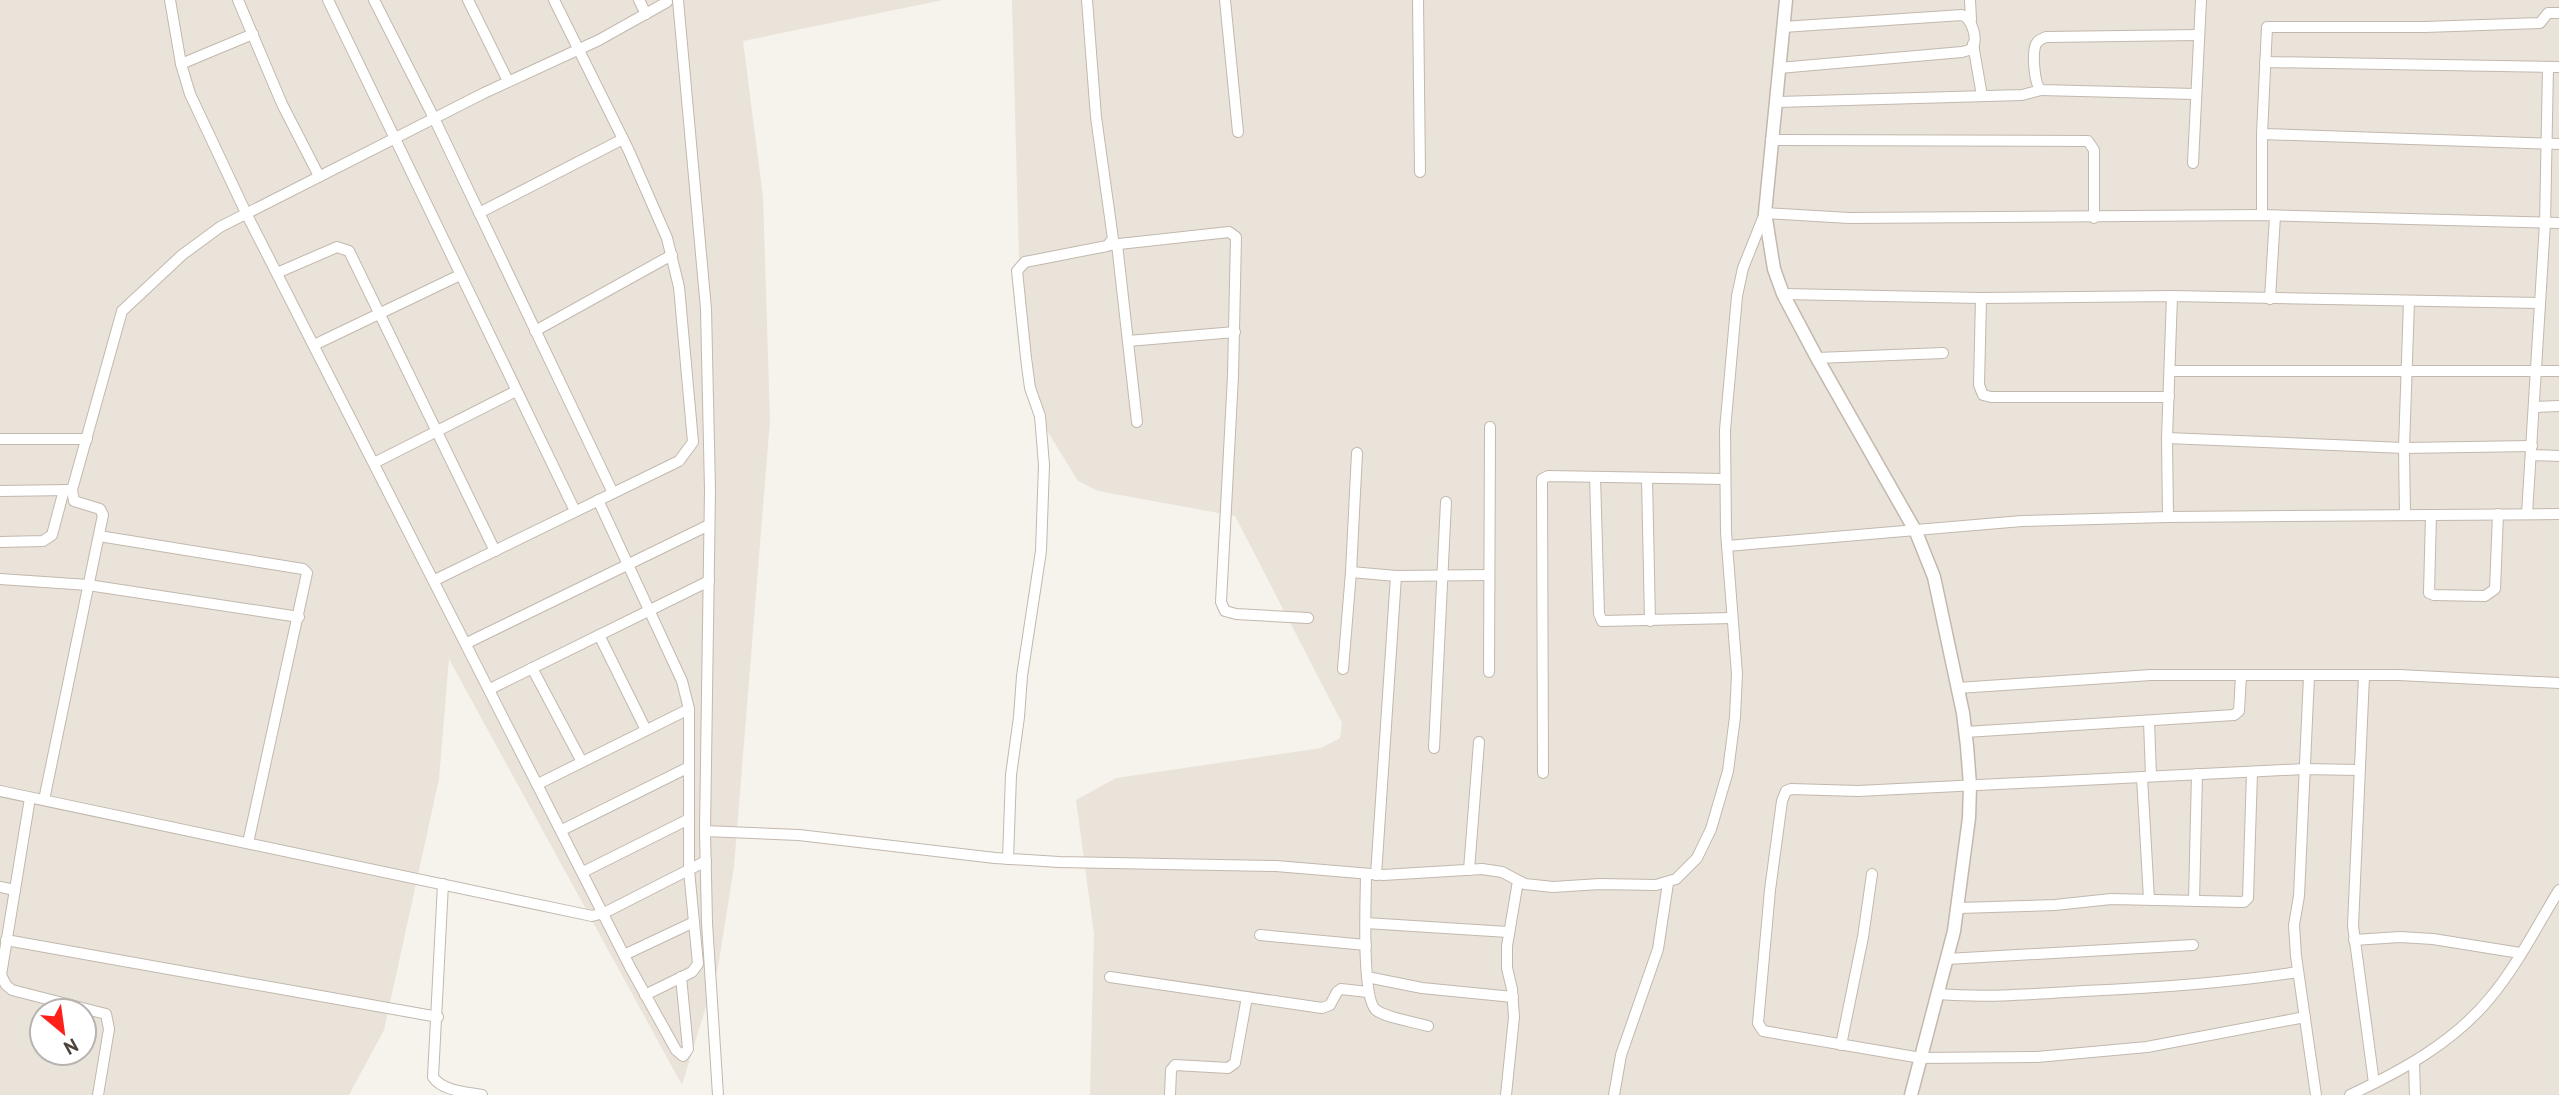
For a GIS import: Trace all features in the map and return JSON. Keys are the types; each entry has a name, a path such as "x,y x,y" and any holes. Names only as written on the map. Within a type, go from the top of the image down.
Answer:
{"street":[{"path":"170,0 181,64 190,94 246,214 624,955 676,1050 683,1056 688,1049 681,977"},
{"path":"238,0 282,104 319,176"},
{"path":"328,0 575,512"},
{"path":"374,0 613,493"},
{"path":"468,0 508,81"},
{"path":"435,580 679,461 693,442 679,287 672,256 654,205 554,0"},
{"path":"639,0 646,15"},
{"path":"678,0 706,309 709,581 705,831 718,1095"},
{"path":"1087,0 1096,117 1137,422"},
{"path":"1225,0 1238,132"},
{"path":"1418,0 1420,172"},
{"path":"1786,0 1765,213 1774,269 1783,294 1817,358 1916,532 1934,577 1965,732 1970,785 1966,851 1958,908 1939,993 1911,1095"},
{"path":"1970,0 1973,44 1982,96"},
{"path":"2193,163 2201,0"},
{"path":"0,542 43,541 52,535 87,439 124,307 208,235 433,118 578,50 667,2"},
{"path":"2262,215 2262,134 2267,27 2426,27 2540,23 2548,13 2559,13"},
{"path":"1783,27 1962,15 1968,16 1971,21"},
{"path":"181,64 253,34"},
{"path":"2041,90 2035,82 2035,47 2042,38 2198,35"},
{"path":"1779,68 1962,52 1969,50 1973,44"},
{"path":"2266,62 2553,67 2546,144 2545,223 2527,514"},
{"path":"1776,102 2022,95 2041,90 2195,94"},
{"path":"2262,134 2559,144"},
{"path":"479,214 623,139"},
{"path":"1771,140 2088,141 2094,150 2094,218"},
{"path":"1765,213 1849,218 2262,215 2559,223"},
{"path":"705,831 799,835 1008,859 1276,866 1371,875 1469,870 1502,872 1534,886 1553,887 1668,883 1684,873 1697,858 1711,829 1723,790 1735,717 1737,694 1727,546 1725,430 1737,296 1744,268 1765,213"},
{"path":"2270,299 2275,216"},
{"path":"1008,859 1011,775 1022,676 1041,551 1044,465 1040,416 1030,388 1026,358 1017,271 1021,265 1029,260 1113,244 1229,232 1233,234 1238,242 1222,607 1225,611 1236,614 1308,618"},
{"path":"277,273 337,247 342,247 351,254 495,551"},
{"path":"535,331 672,256"},
{"path":"314,345 460,275"},
{"path":"1783,294 1981,298 2172,296 2540,303"},
{"path":"2168,517 2167,438 2172,296"},
{"path":"1981,298 1979,385 1983,395 2169,397"},
{"path":"2405,515 2404,448 2409,301"},
{"path":"1128,341 1235,332"},
{"path":"1817,358 1943,352"},
{"path":"2170,371 2559,370"},
{"path":"374,463 516,391"},
{"path":"2535,407 2559,406"},
{"path":"1489,672 1490,427"},
{"path":"2167,438 2532,451 2559,456"},
{"path":"0,439 87,439"},
{"path":"1343,669 1357,453"},
{"path":"1543,773 1544,477 1724,479"},
{"path":"1595,477 1600,618 1607,622 1732,618"},
{"path":"1647,478 1650,621"},
{"path":"0,491 68,490"},
{"path":"44,800 99,536 102,510 77,503 68,490"},
{"path":"598,500 682,681 689,709 689,870 698,966 692,972 645,995"},
{"path":"1434,748 1446,502"},
{"path":"2431,515 2430,593 2485,596 2495,589 2498,514"},
{"path":"1727,546 2022,521 2559,514"},
{"path":"467,643 709,525"},
{"path":"99,536 303,569 307,577 248,843"},
{"path":"1351,572 1396,576 1489,575"},
{"path":"1396,576 1366,923 1368,992 1372,1005 1379,1012 1428,1026"},
{"path":"0,579 88,585 299,617"},
{"path":"490,689 709,581"},
{"path":"599,635 646,730"},
{"path":"532,668 582,762"},
{"path":"1958,688 2151,676 2364,676 2559,683"},
{"path":"1965,732 2236,714 2239,711 2241,676"},
{"path":"2309,676 2299,896 2294,925 2316,1095"},
{"path":"2364,676 2354,940 2374,1083"},
{"path":"538,784 689,709"},
{"path":"2149,720 2149,899"},
{"path":"1469,870 1479,742"},
{"path":"562,830 689,767"},
{"path":"2305,1017 2147,1047 2037,1057 1921,1058 1768,1032 1759,1026 1770,890 1784,794 1791,789 1858,791 2304,769 2359,770"},
{"path":"1958,908 2149,899 2243,902 2247,900 2252,772"},
{"path":"2194,900 2197,774"},
{"path":"0,791 592,916 604,913 706,862"},
{"path":"30,798 1,975 12,990 102,1011 108,1017 101,1094"},
{"path":"583,872 689,819"},
{"path":"1841,1045 1863,937 1872,874"},
{"path":"1506,1095 1514,1017 1506,962 1508,932 1518,881"},
{"path":"1614,1095 1620,1055 1658,949 1668,883"},
{"path":"443,884 433,1073 435,1081 444,1086 482,1095"},
{"path":"0,887 15,890"},
{"path":"2350,1095 2414,1062 2476,1013 2502,983 2559,890"},
{"path":"624,955 694,922"},
{"path":"1366,923 1508,932"},
{"path":"1260,936 1366,944"},
{"path":"2354,940 2415,937 2520,953"},
{"path":"6,940 438,1017"},
{"path":"1947,959 2193,945"},
{"path":"1939,993 1973,997 2020,996 2237,981 2298,972"},
{"path":"1110,977 1322,1008 1330,1005 1336,992 1341,989 1368,992"},
{"path":"1367,977 1422,988 1513,997"},
{"path":"1170,1095 1171,1070 1175,1065 1228,1068 1235,1063 1247,997"},
{"path":"2414,1062 2414,1095"}],"shaded area":[{"path":"0,0 943,0 743,41 763,197 770,420 734,867 718,967 682,1085 449,659 439,779 384,1030 349,1095 0,1095"},
{"path":"1012,0 2559,0 2559,1095 1090,1095 1094,934 1076,800 1116,778 1321,748 1340,738 1342,723 1235,516 1098,491 1078,481 1046,429 1021,334"}]}
